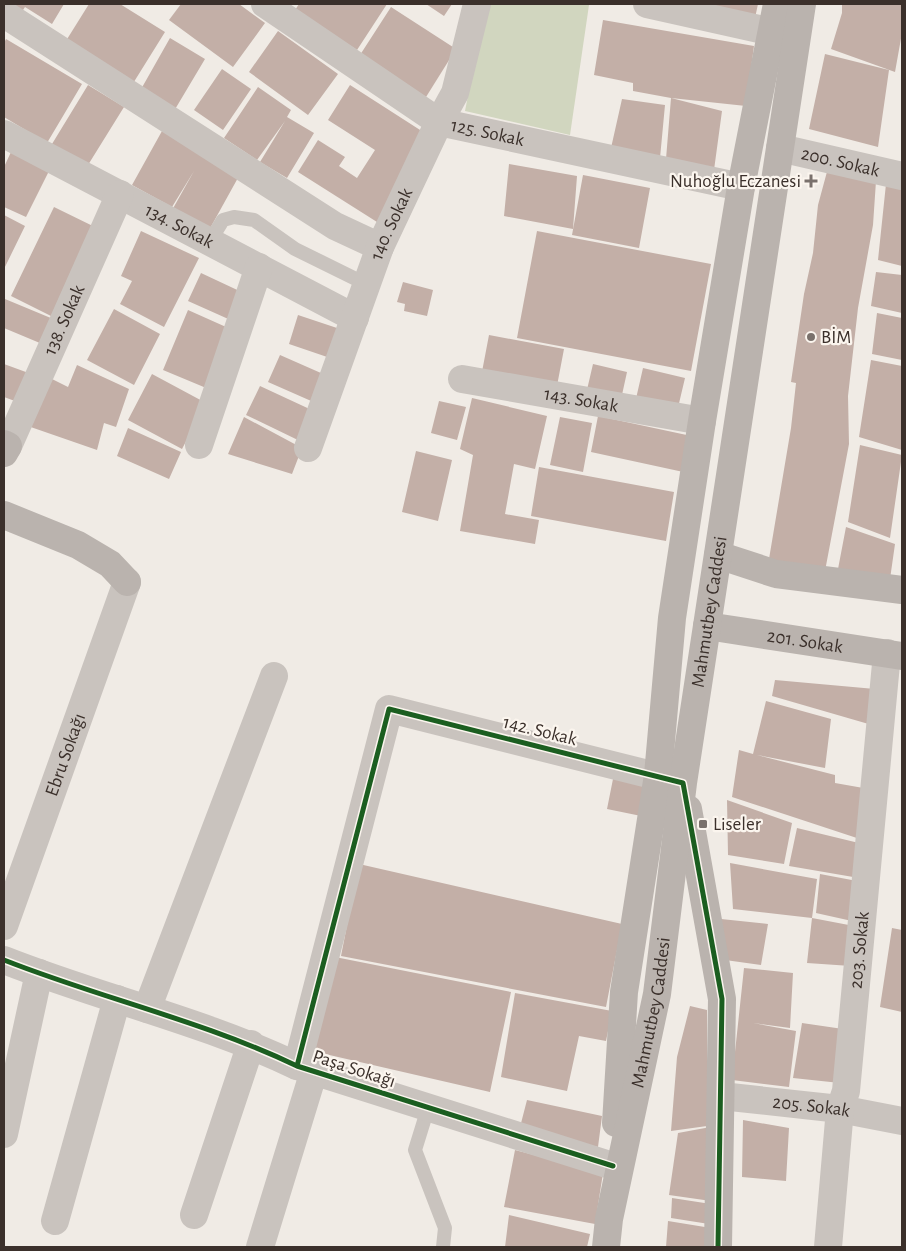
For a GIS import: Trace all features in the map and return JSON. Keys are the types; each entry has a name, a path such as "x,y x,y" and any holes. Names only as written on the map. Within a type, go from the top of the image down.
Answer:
{"main road":[{"name":"Mahmutbey Caddesi","path":"606,1247 624,992 658,775 672,618 702,421 741,187 777,4"},
{"name":"Mahmutbey Caddesi","path":"609,1219 657,994 683,783 802,4"},
{"path":"741,187 772,193"},
{"path":"702,421 738,425"},
{"path":"4,515 78,545 110,564 127,582"},
{"path":"718,555 776,574 902,590"},
{"name":"201. Sokak","path":"707,626 895,655"},
{"path":"683,783 722,999 718,1247"}],"street":[{"name":"125. Sokak","path":"265,4 439,122 741,187"},
{"name":"140. Sokak","path":"308,448 380,247 439,122 455,93 477,4"},
{"path":"647,4 772,32"},
{"path":"4,14 335,226 380,247"},
{"name":"134. Sokak","path":"4,134 355,318"},
{"name":"200. Sokak","path":"780,148 902,176"},
{"name":"138. Sokak","path":"5,448 120,194"},
{"path":"199,445 258,267"},
{"name":"143. Sokak","path":"462,379 702,421"},
{"name":"Ebru Sokağı","path":"4,926 127,582"},
{"name":"203. Sokak","path":"828,1247 840,1109 846,1091 895,655"},
{"path":"147,1009 274,676"},
{"name":"142. Sokak","path":"305,1068 389,709 658,775 683,783"},
{"name":"Paşa Sokağı","path":"4,960 251,1044 305,1068 613,1166"},
{"path":"4,1134 38,973"},
{"path":"55,1221 117,999"},
{"path":"194,1215 251,1044"},
{"path":"260,1247 305,1068"},
{"name":"205. Sokak","path":"721,1096 840,1109 902,1121"}],"lane":[{"path":"210,241 223,220 234,217 254,220 295,249 366,284"},
{"path":"428,1108 415,1150 445,1228 443,1247"}],"green space":[{"path":"486,4 589,5 570,135 465,111"}],"building":[{"path":"4,4 64,4 52,24 25,7 19,16"},
{"path":"89,4 120,4 165,32 132,85 64,44"},
{"path":"181,4 239,4 265,23 233,67 169,20"},
{"path":"299,4 387,4 357,50 295,10"},
{"path":"426,4 452,4 444,16"},
{"path":"684,4 758,4 755,18"},
{"path":"842,4 902,4 902,33 895,72 831,49 842,13"},
{"path":"391,7 456,49 426,97 360,55"},
{"path":"603,20 754,46 746,106 671,98 633,91 633,83 594,75"},
{"path":"278,31 338,74 308,115 249,72"},
{"path":"170,38 205,59 174,111 140,91"},
{"path":"6,39 82,84 47,143 4,117 4,43"},
{"path":"825,54 889,70 878,147 809,129"},
{"path":"222,69 251,89 223,130 194,110"},
{"path":"88,85 124,107 88,165 52,144"},
{"path":"350,85 431,137 377,222 298,172 318,140 345,157 339,166 357,178 375,150 328,120"},
{"path":"258,87 291,110 287,117 314,133 287,178 260,162 285,121 257,160 224,138"},
{"path":"671,98 722,111 714,170 666,159"},
{"path":"622,99 665,105 660,158 611,148"},
{"path":"162,131 239,176 208,232 171,212 194,171 172,207 132,185"},
{"path":"11,152 49,171 26,217 4,207 4,167"},
{"path":"509,164 577,176 573,229 504,216"},
{"path":"828,168 876,181 873,225 858,308 848,396 849,444 825,571 769,559 791,428 796,383 791,382 804,294 813,253 818,205"},
{"path":"583,175 650,188 639,248 572,235"},
{"path":"886,184 902,186 902,266 878,260"},
{"path":"54,207 101,230 51,316 11,296"},
{"path":"4,215 25,226 4,269"},
{"path":"141,231 199,258 164,327 120,304 132,281 121,276"},
{"path":"537,231 711,264 691,371 517,338"},
{"path":"876,272 902,275 902,313 871,306"},
{"path":"201,273 248,295 235,322 188,301"},
{"path":"403,282 433,290 427,316 404,311 405,304 397,302"},
{"path":"5,299 58,321 47,346 4,328"},
{"path":"114,309 160,334 134,385 87,360"},
{"path":"188,310 235,331 211,390 163,370"},
{"path":"877,313 902,318 902,360 872,354"},
{"path":"298,315 346,331 336,360 289,344"},
{"path":"489,335 564,349 556,391 481,377"},
{"path":"280,355 330,377 318,404 268,382"},
{"path":"871,360 902,366 902,450 859,437"},
{"path":"4,364 34,375 23,404 4,397"},
{"path":"593,364 627,372 620,404 586,394"},
{"path":"77,365 129,389 116,427 104,423 97,450 22,424 44,375 68,387"},
{"path":"643,368 685,378 676,416 635,403"},
{"path":"152,374 206,403 182,449 128,420"},
{"path":"260,386 316,412 302,442 246,415"},
{"path":"472,398 547,416 535,469 514,464 505,514 539,520 535,544 460,531 473,455 460,449"},
{"path":"439,401 466,407 457,440 431,433"},
{"path":"598,416 696,437 688,473 591,452"},
{"path":"244,417 302,448 292,474 228,454"},
{"path":"560,417 592,423 583,472 550,465"},
{"path":"128,428 181,452 169,479 117,456"},
{"path":"860,445 902,455 890,538 848,522"},
{"path":"416,451 452,460 438,521 402,512"},
{"path":"539,467 674,492 666,541 531,516"},
{"path":"846,527 895,544 889,586 838,569"},
{"path":"775,680 875,689 872,725 772,696"},
{"path":"766,701 831,719 825,768 757,755 835,775 835,783 869,789 866,841 732,797 739,750 753,754"},
{"path":"614,774 652,782 646,817 607,809"},
{"path":"727,800 792,823 784,864 728,855"},
{"path":"797,828 863,844 859,878 789,866"},
{"path":"730,863 817,879 812,918 733,909"},
{"path":"359,864 622,924 606,1007 341,956"},
{"path":"820,874 857,881 852,921 816,913"},
{"path":"812,918 854,926 851,966 807,963"},
{"path":"721,919 768,924 761,965 718,959"},
{"path":"892,928 902,930 902,1012 880,1007"},
{"path":"335,957 511,992 490,1092 312,1051"},
{"path":"744,968 793,973 790,1028 753,1023 796,1031 789,1087 732,1080"},
{"path":"515,993 612,1011 606,1041 579,1036 567,1091 501,1077"},
{"path":"690,1006 707,1010 707,1126 671,1131 677,1057"},
{"path":"802,1023 843,1029 840,1083 793,1078"},
{"path":"527,1100 602,1116 598,1147 519,1131"},
{"path":"743,1120 789,1128 786,1181 742,1177"},
{"path":"716,1126 711,1201 669,1195 678,1133"},
{"path":"515,1150 603,1173 595,1224 504,1207"},
{"path":"672,1198 711,1204 709,1224 671,1218"},
{"path":"509,1215 590,1234 587,1247 505,1247"},
{"path":"668,1221 711,1228 709,1247 666,1247"}],"cycle path":[{"path":"297,1066 389,709 683,783 722,999 718,1247"},
{"path":"4,960 40,974 225,1036 297,1066 613,1166"}],"place":[{"name":"Nuhoğlu Eczanesi","path":"811,181"},
{"name":"BİM","path":"811,337"},
{"name":"Liseler","path":"703,824"}]}
